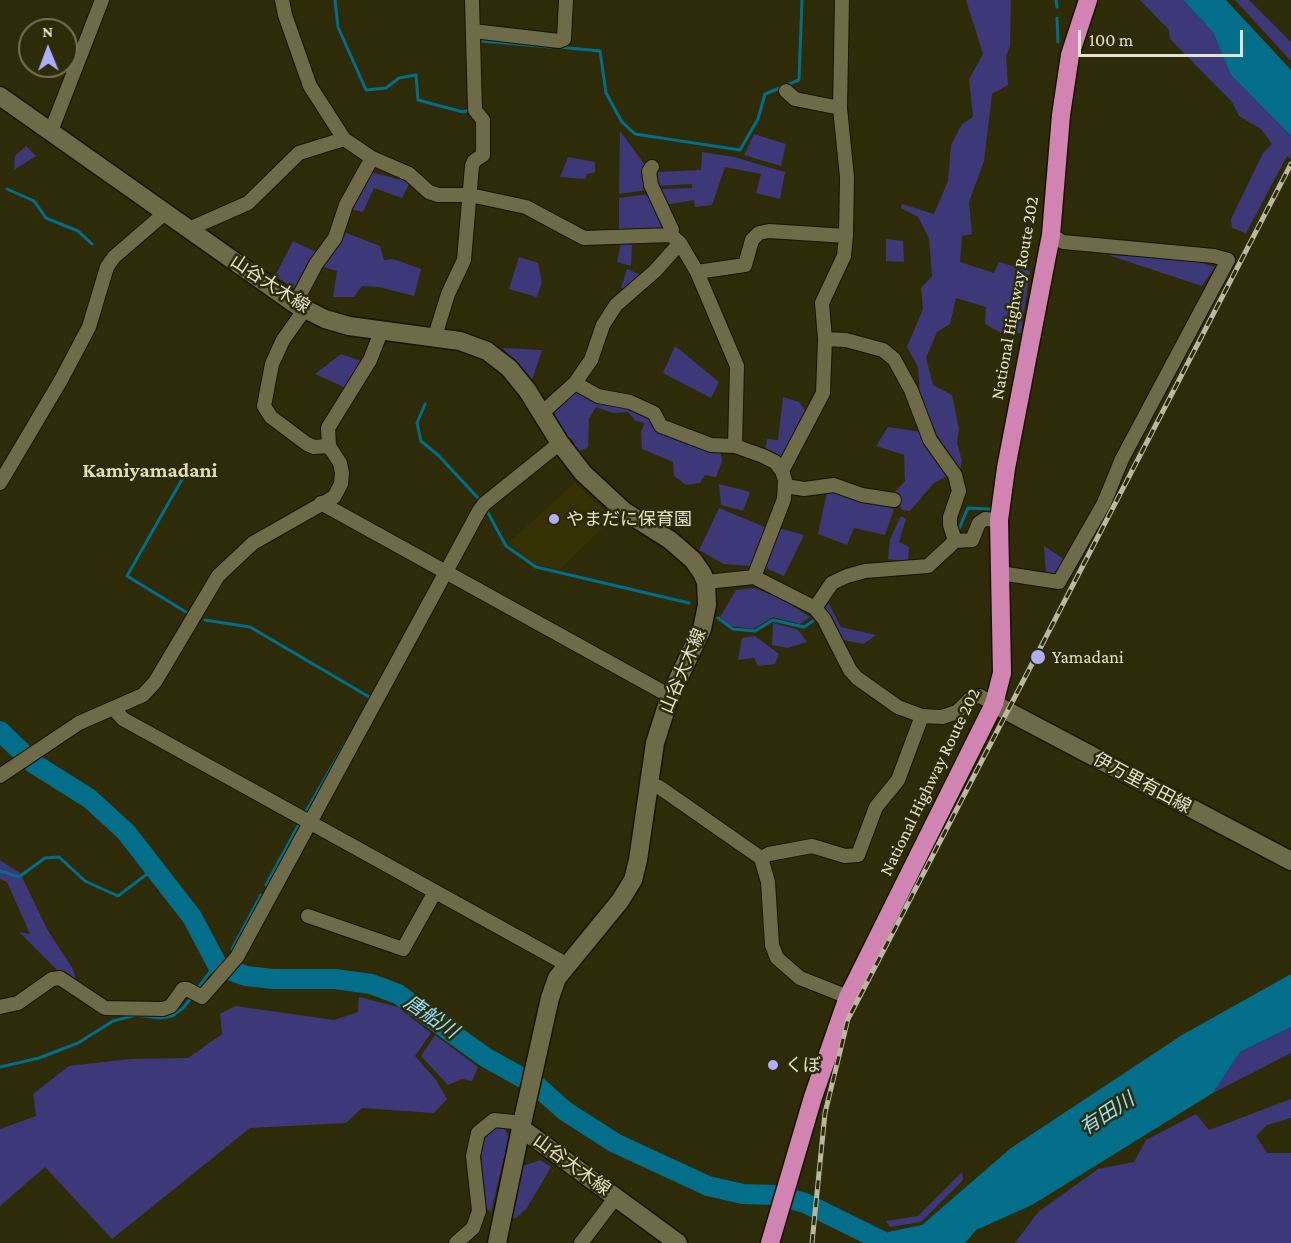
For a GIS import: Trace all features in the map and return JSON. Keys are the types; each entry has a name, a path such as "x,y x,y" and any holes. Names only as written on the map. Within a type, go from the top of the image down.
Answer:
{"highway":[{"name":"National Highway Route 202","path":"770,1243 813,1097 848,997 994,704 1002,673 999,520 1006,468 1050,235 1061,115 1070,55 1089,0"}],"main road":[{"name":"山谷大木線","path":"0,96 165,213 300,306 325,320 381,332 460,340 487,351 509,368 584,473 624,511 670,540 693,560 706,582 707,605 702,630 670,696 655,743 633,880 621,900 566,964 550,998 521,1128 678,1243"},
{"name":"伊万里有田線","path":"994,704 1291,861"},
{"path":"497,1243 521,1128"}],"street":[{"path":"51,131 102,0"},
{"path":"282,0 310,86 344,139 372,158 409,174 429,192 438,195 470,195 526,207 584,238 676,239"},
{"path":"435,336 448,294 464,260 472,166 474,161 483,155 483,120 475,110 472,0"},
{"path":"474,32 559,41 564,39 566,0"},
{"path":"782,471 823,393 825,339 822,303 844,256 847,177 840,108 842,0"},
{"path":"786,91 795,99 840,108"},
{"path":"189,229 248,203 299,153 333,145 344,139"},
{"path":"329,446 314,447 307,444 271,417 264,406 272,364 300,306 316,264 335,238 346,205 372,158"},
{"path":"652,167 649,171 651,185 676,239 697,273 737,366 735,446"},
{"path":"0,483 61,380 89,327 108,267 114,257 165,213"},
{"path":"697,273 745,265 753,240 759,233 769,231 846,236"},
{"path":"1000,573 1059,582 1104,503 1122,459 1228,260 1214,256 1063,243 1050,235"},
{"path":"542,413 575,383 591,360 603,325 616,305 655,271 676,239"},
{"path":"0,776 80,723 114,710 143,695 155,682 218,576 253,543 334,497 341,484 340,463 329,446 327,437 332,421 370,360 381,332"},
{"path":"825,339 846,340 873,348 894,359 911,390 930,440 955,475 958,499 950,517 955,542"},
{"path":"575,383 598,396 630,402 654,412 660,426 711,445 735,446 775,462 782,471 785,486 784,499 754,577"},
{"path":"0,1007 18,1003 52,979 60,978 105,1008 163,1009 171,1006 183,989 202,997 237,957 484,504 560,442"},
{"path":"785,486 804,489 834,485 862,495 894,500"},
{"path":"321,503 670,696"},
{"path":"815,608 832,583 865,571 928,566 955,542 972,540 979,523 986,519 999,520"},
{"path":"706,582 754,577 815,608 824,619 857,678 898,707 922,716 950,716 972,697 980,696 994,704"},
{"path":"114,710 123,719 309,824 566,964"},
{"path":"761,858 769,854 812,846 845,856 858,855 876,807 898,780 922,716"},
{"path":"648,783 658,787 761,858 768,882 772,945 777,958 800,978 848,997"},
{"path":"309,916 403,949 435,892"},
{"path":"456,1243 473,1228 478,1211 473,1156 478,1132 494,1120 514,1122 521,1128"},
{"path":"581,1243 616,1197"}],"shaded area":[{"path":"966,0 1011,0 1010,46 1006,56 1008,85 992,94 984,161 969,202 972,234 962,236 960,262 994,273 999,262 1030,271 1021,333 1001,333 985,324 986,307 956,298 950,324 937,332 926,358 933,385 952,395 959,429 957,443 962,461 960,469 937,435 920,394 918,367 907,347 923,309 921,288 932,276 929,238 918,217 901,208 902,204 934,214 948,181 951,145 962,124 973,117 969,79 983,54"},
{"path":"1140,0 1183,0 1213,32 1231,75 1291,136 1291,159 1287,156 1246,233 1232,228 1231,219 1263,153 1272,144 1261,129 1239,116 1232,102 1170,39 1169,30"},
{"path":"1235,0 1249,0 1291,42 1291,61"},
{"path":"620,131 645,165 647,190 619,194"},
{"path":"754,134 786,144 781,166 744,155"},
{"path":"26,146 36,156 14,170 15,156"},
{"path":"702,152 734,157 785,172 780,199 756,193 761,174 725,167 712,205 695,207 694,200 665,205 658,189 692,188 692,184 657,186 655,172 701,170"},
{"path":"568,157 595,162 595,172 587,174 585,179 560,177"},
{"path":"370,172 410,182 402,198 374,188 363,212 349,209"},
{"path":"650,194 667,230 619,234 619,198"},
{"path":"344,232 380,246 384,260 393,259 421,269 414,296 379,287 362,286 354,297 333,297 337,271 320,266"},
{"path":"886,239 903,241 904,262 886,261"},
{"path":"293,241 318,253 298,291 275,276"},
{"path":"621,243 632,245 631,266 617,262"},
{"path":"1108,255 1191,259 1215,267 1202,286"},
{"path":"519,257 538,263 542,282 537,297 509,289"},
{"path":"627,269 641,275 626,290 621,288"},
{"path":"675,346 719,382 711,398 663,373"},
{"path":"502,348 542,350 532,380"},
{"path":"341,354 364,362 346,388 315,374"},
{"path":"575,389 642,410 720,451 722,461 716,477 705,475 700,483 686,485 674,476 673,462 642,449 641,431 645,423 636,421 628,412 613,413 596,407 589,419 588,447 578,452 572,439 563,435 555,423 555,407"},
{"path":"783,397 799,402 807,412 780,460 765,450 767,439 778,440"},
{"path":"888,427 921,432 948,475 933,484 910,511 902,510 893,494 905,481 904,455 876,446"},
{"path":"575,483 613,518 559,570 537,565 507,544"},
{"path":"719,484 750,492 743,511 721,505"},
{"path":"842,491 894,509 885,535 854,528 847,545 818,534 827,492"},
{"path":"719,508 767,528 755,560 750,566 724,564 699,550"},
{"path":"901,516 906,519 899,542 909,547 908,562 888,559 890,539"},
{"path":"778,528 804,535 784,576 761,566"},
{"path":"1044,546 1065,560 1055,577 1046,577"},
{"path":"754,588 780,598 810,617 800,624 773,617 753,629 732,626 720,617 736,590"},
{"path":"829,604 841,627 876,635 864,644 843,640 825,607"},
{"path":"773,623 798,630 807,642 788,648 772,645"},
{"path":"755,636 779,654 775,664 758,666 754,658 738,660 742,638"},
{"path":"0,860 20,873 47,929 73,969 76,979 67,980 19,932 30,934 7,882 0,879"},
{"path":"359,997 398,1007 431,1033 415,1056 436,1080 447,1099 434,1113 362,1108 346,1123 250,1128 112,1239 45,1167 0,1206 0,1129 36,1116 33,1094 69,1066 131,1059 188,1058 222,1034 220,1014 235,1006 334,1020 358,1012"},
{"path":"1291,1027 1291,1053 1213,1093 1240,1052"},
{"path":"435,1035 478,1067 472,1081 462,1079 448,1085 421,1056"},
{"path":"1291,1099 1291,1118 1267,1125 1256,1136 1267,1153 1291,1153 1291,1243 1015,1243 1038,1212 1098,1169 1134,1162 1146,1140 1196,1114 1209,1130"},
{"path":"504,1128 509,1136 491,1212 486,1208 482,1140 493,1129"},
{"path":"540,1160 551,1167 527,1208 516,1218 509,1219 523,1166"},
{"path":"962,1172 963,1180 921,1222 890,1227 886,1221 918,1216"}],"water":[{"path":"1183,0 1226,0 1291,70 1291,136 1231,75 1213,32"},
{"name":"有田川","path":"1291,974 1291,1027 1240,1052 1213,1093 1032,1205 976,1230 965,1243 886,1243 888,1232 922,1225 1011,1148 1182,1035"}],"waterway":[{"path":"335,0 338,27 366,90 386,88 399,78 416,75 418,100 463,112 469,110"},
{"path":"558,47 600,51 606,93 622,122 635,134 740,150 758,119 765,94 799,80 802,0"},
{"path":"1056,0 1057,7"},
{"path":"1057,18 1058,42"},
{"path":"481,41 551,47"},
{"path":"7,189 34,201 46,218 78,231 92,244"},
{"path":"425,404 417,423 421,441 438,455 479,499"},
{"path":"186,612 127,576 189,467"},
{"path":"958,531 968,508 990,509"},
{"path":"486,509 506,546 536,567 689,603"},
{"path":"718,618 733,629 755,631 773,620 804,627 813,621"},
{"path":"205,620 250,627 371,698"},
{"path":"305,813 353,730"},
{"name":"唐船川","path":"0,731 33,763 90,799 126,832 192,917 218,966 246,976 273,979 335,979 371,984 398,994 485,1057 537,1086 565,1111 615,1143 708,1186 743,1194 776,1195 805,1203 886,1243"},
{"path":"266,885 298,826"},
{"path":"0,871 19,877 45,858 59,857 85,881 118,896 147,874 157,873"},
{"path":"232,949 261,895"},
{"path":"197,989 210,972 218,966"},
{"path":"0,1067 39,1058 78,1043 113,1021 136,1015 160,1018 172,1016 192,997"}],"railway":[{"path":"812,1243 825,1113 848,1019 1291,164"}],"place":[{"name":"やまだに保育園","path":"554,519"},
{"name":"Yamadani","path":"1038,657"},
{"name":"くぼ","path":"773,1065"}],"district":[{"name":"Kamiyamadani","path":"150,471"}]}
